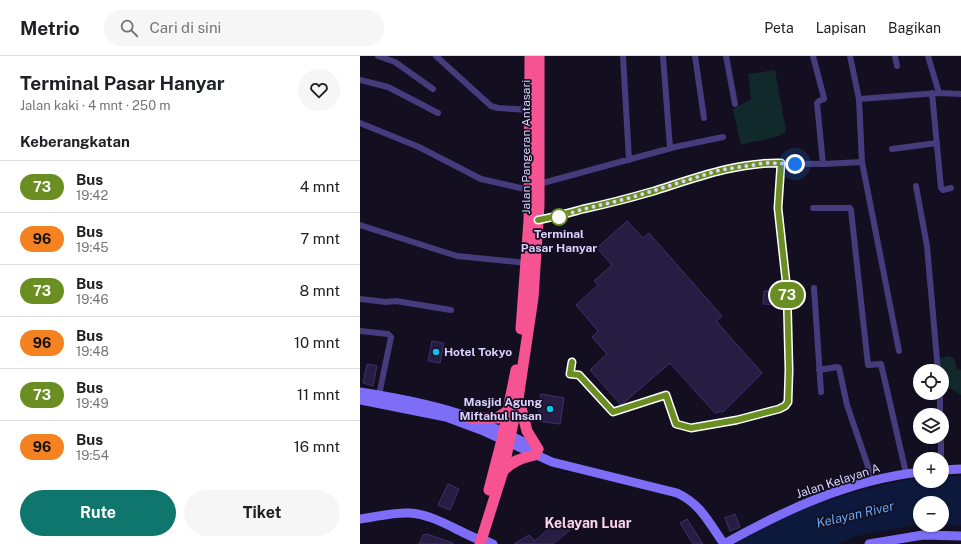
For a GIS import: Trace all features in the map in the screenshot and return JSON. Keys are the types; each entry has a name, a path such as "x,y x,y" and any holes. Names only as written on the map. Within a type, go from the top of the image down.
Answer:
{"highway":[{"name":"Jalan Pangeran Antasari","path":"478,541 518,399 533,298 539,184 534,155 530,110 530,56"},
{"name":"Jalan Pangeran Antasari","path":"478,541 503,471 508,411 519,350 527,263 529,190 534,155 539,56"},
{"path":"503,471 508,465 537,452 527,431 518,399"},
{"path":"470,418 497,418 508,411"}],"main road":[{"path":"360,392 431,406 470,418 506,438"},
{"path":"360,400 446,416 506,438 537,452 552,462 677,493 698,506 724,544"},
{"path":"949,470 961,469"},
{"name":"Jalan Kelayan A","path":"724,544 790,509 820,497 872,481 913,472"},
{"path":"360,519 398,513 410,513 432,518 478,541 493,544"},
{"path":"869,544 901,541 923,535 961,536"}],"street":[{"path":"378,56 395,62 433,89"},
{"path":"436,56 491,106 498,108 530,110"},
{"path":"623,56 629,160"},
{"path":"663,56 670,148"},
{"path":"695,56 704,118"},
{"path":"726,56 735,104"},
{"path":"813,56 824,98 817,103 823,164"},
{"path":"850,56 859,99 862,162 899,351"},
{"path":"895,56 897,66"},
{"path":"928,56 939,93"},
{"path":"360,80 388,87 438,113"},
{"path":"859,99 932,93 961,94"},
{"path":"932,93 941,188 943,190 951,188"},
{"path":"360,123 419,147 480,179 529,190"},
{"path":"539,184 670,148 723,137"},
{"path":"892,149 937,143"},
{"path":"538,220 559,217 580,210 630,198 720,170 766,163 823,164 862,162"},
{"path":"572,362 570,374 579,375 613,412 666,395 676,424 691,428 737,420 785,406 788,402 789,370 787,290 778,208 781,163"},
{"path":"916,186 930,275 937,364"},
{"path":"813,208 850,208 868,365 881,364 906,473"},
{"path":"360,225 457,256 527,263"},
{"path":"814,288 821,392"},
{"path":"360,298 386,302 396,301 450,310"},
{"path":"360,331 388,334 391,337 379,395"},
{"path":"819,370 838,366 839,368 847,405 872,481"}],"green space":[{"path":"775,70 786,131 777,137 741,145 733,109 751,99 748,74"},
{"path":"948,356 954,358 957,370 961,370 961,395 949,388 949,364 939,364 939,359"}],"water":[{"name":"Kelayan River","path":"949,476 961,476 961,525 949,525 949,496 913,496 913,526 857,536 838,544 736,544 781,518 829,500 899,481 913,479 913,488 949,488"}],"building":[{"path":"627,221 643,238 649,233 722,316 716,321 762,373 724,411 715,413 670,363 621,405 590,370 607,354 592,337 598,331 576,305 598,285 594,281 612,265 597,248"},
{"path":"764,291 783,292 783,305 763,304"},
{"name":"Hotel Tokyo","path":"432,341 444,343 440,363 428,361"},
{"path":"367,364 377,366 373,386 363,383"},
{"name":"Masjid Agung Miftahul Ihsan","path":"541,394 564,398 560,424 537,421"},
{"path":"448,484 459,489 450,510 438,505"},
{"path":"735,514 740,527 730,531 725,518"},
{"path":"559,519 570,530 553,544 514,544 529,535 535,541"},
{"path":"687,519 703,544 693,544 680,523"},
{"path":"427,534 453,544 419,544 423,535"}],"bus line":[{"name":"73","path":"538,220 559,217 580,210 630,198 720,170 766,163 781,163 778,208 787,290 787,346 789,370 788,402 785,406 737,420 691,428 676,424 666,395 662,395 613,412 579,375 570,374 572,362"}],"place":[{"name":"Terminal Pasar Hanyar","path":"559,217"},
{"name":"Hotel Tokyo","path":"436,352"},
{"name":"Masjid Agung Miftahul Ihsan","path":"550,409"}],"district":[{"name":"Kelayan Luar","path":"588,523"}],"route":[{"path":"559,217 580,210 630,198 720,170 766,163 795,164"}]}
